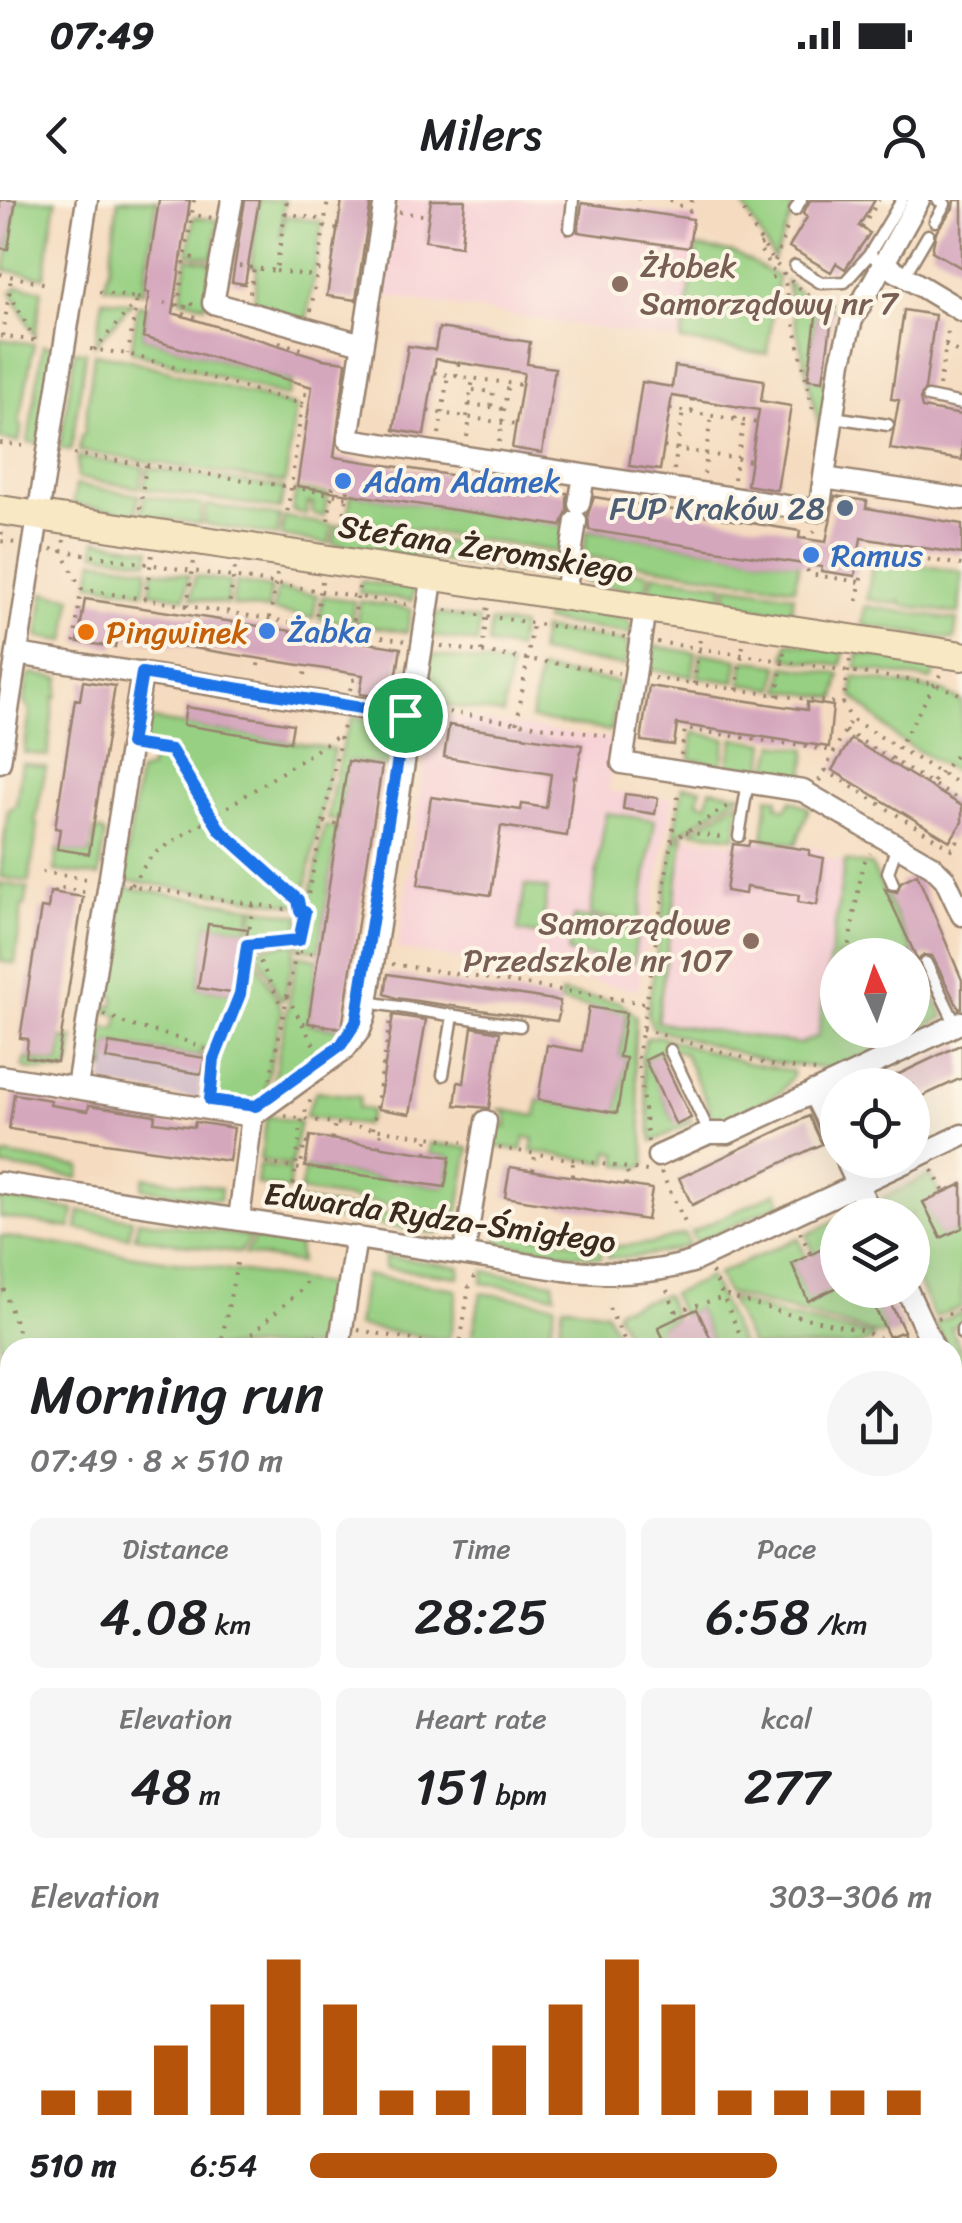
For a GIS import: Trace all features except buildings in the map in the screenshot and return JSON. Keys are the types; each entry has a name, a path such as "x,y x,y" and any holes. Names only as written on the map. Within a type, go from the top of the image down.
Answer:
{"street":[{"path":"0,762 87,200"},
{"path":"390,206 362,344 348,439 818,512 824,478 823,413 852,320 875,259 919,200"},
{"path":"227,209 213,303 362,344"},
{"path":"875,259 956,316"},
{"path":"565,594 584,476"},
{"path":"824,478 962,499"},
{"name":"Stefana Żeromskiego","path":"0,510 962,656"},
{"path":"0,1076 252,1116 345,1049 360,1030 367,1002 433,574"},
{"path":"646,608 622,763 747,788 808,793 938,871 962,915"},
{"path":"17,654 413,711"},
{"path":"77,1087 142,673"},
{"path":"653,1149 709,1133 728,1133 959,1023"},
{"path":"813,1092 820,1106"},
{"path":"239,1220 252,1116"},
{"path":"472,1261 486,1121"},
{"name":"Edwarda Rydza-Śmigłego","path":"930,1155 962,1135"},
{"path":"855,1178 864,1198"},
{"name":"Edwarda Rydza-Śmigłego","path":"0,1183 356,1237 472,1261 598,1274 654,1271 716,1252 876,1178"},
{"path":"336,1338 356,1237"},
{"path":"915,1308 929,1338"}],"lane":[{"path":"570,228 573,200"},
{"path":"795,266 822,283 845,282 875,259 902,200"},
{"path":"935,221 945,204 938,200"},
{"path":"904,276 928,235"},
{"path":"932,396 962,404"},
{"path":"823,413 888,425"},
{"path":"738,838 747,788"},
{"path":"893,884 888,872 897,846"},
{"path":"930,970 959,1023"},
{"path":"367,1002 520,1026"},
{"path":"444,1075 453,1016"},
{"path":"670,1050 709,1133"}],"path":[{"path":"178,306 194,200"},
{"path":"276,271 286,200"},
{"path":"310,322 328,200"},
{"path":"637,211 638,200"},
{"path":"670,200 690,211 692,200"},
{"path":"862,228 879,200"},
{"path":"774,263 798,205"},
{"path":"390,206 429,216"},
{"path":"190,214 227,209"},
{"path":"284,214 338,229"},
{"path":"762,244 758,246 776,276 766,280"},
{"path":"184,256 214,260"},
{"path":"234,265 331,272"},
{"path":"250,292 254,268"},
{"path":"0,274 47,284"},
{"path":"783,274 823,413"},
{"path":"9,292 37,340 1,336 9,292 12,278"},
{"path":"100,292 151,300"},
{"path":"136,300 92,350 128,354 302,404"},
{"path":"128,354 136,300"},
{"path":"183,316 186,302 207,308"},
{"path":"164,303 185,307"},
{"path":"932,396 956,316"},
{"path":"945,345 962,354"},
{"path":"456,376 458,363"},
{"path":"500,382 502,370"},
{"path":"434,373 522,385"},
{"path":"436,453 448,375"},
{"path":"467,417 473,378"},
{"path":"496,462 508,383"},
{"path":"472,390 493,392 492,407"},
{"path":"286,514 304,394 313,395"},
{"path":"692,412 693,400"},
{"path":"469,404 504,409"},
{"path":"735,419 736,406"},
{"path":"670,409 757,422"},
{"path":"428,411 516,425"},
{"path":"675,464 683,411"},
{"path":"706,454 711,415"},
{"path":"731,498 744,420"},
{"path":"0,442 23,446"},
{"path":"664,448 751,461"},
{"path":"74,454 347,497"},
{"path":"139,513 146,465"},
{"path":"328,520 333,486"},
{"path":"343,523 348,489"},
{"path":"805,539 819,528"},
{"path":"65,530 62,551 81,588 74,647"},
{"path":"0,541 21,544"},
{"path":"494,572 497,546"},
{"path":"46,548 420,606"},
{"path":"857,601 866,549 962,565"},
{"path":"146,599 153,550"},
{"path":"187,606 194,557"},
{"path":"803,560 810,574 860,582"},
{"path":"228,612 236,563"},
{"path":"270,618 277,570"},
{"path":"315,626 323,576"},
{"path":"352,631 360,582"},
{"path":"81,588 418,643"},
{"path":"482,652 490,595"},
{"path":"437,609 633,639"},
{"path":"517,723 534,624"},
{"path":"694,684 702,628"},
{"path":"737,690 745,635"},
{"path":"648,641 935,684 962,695"},
{"path":"777,696 785,642"},
{"path":"426,644 626,674"},
{"path":"851,652 844,704 850,719 962,786"},
{"path":"258,666 259,658"},
{"path":"305,675 306,666"},
{"path":"646,677 844,704"},
{"path":"892,760 935,684"},
{"path":"267,1094 346,711"},
{"path":"413,711 616,737"},
{"path":"815,788 850,719"},
{"path":"681,756 685,729 834,750"},
{"path":"845,730 962,802"},
{"path":"131,886 152,855 341,734"},
{"path":"130,744 171,750 220,830 298,900 302,912"},
{"path":"932,784 962,748"},
{"path":"824,770 952,849"},
{"path":"653,1149 638,1058 681,779"},
{"path":"671,841 747,788"},
{"path":"324,822 339,825"},
{"path":"686,832 738,838"},
{"path":"938,871 962,834"},
{"path":"850,938 864,864"},
{"path":"42,872 100,881"},
{"path":"116,883 302,912"},
{"path":"55,892 56,887 83,892"},
{"path":"210,1102 216,1055 240,994 254,904"},
{"path":"248,946 299,940"},
{"path":"248,946 285,1007"},
{"path":"296,951 318,955"},
{"path":"377,961 646,1003"},
{"path":"287,996 322,1059"},
{"path":"374,1129 392,1006"},
{"path":"119,1018 127,1025 171,1034 216,1055"},
{"path":"303,1023 353,1030"},
{"path":"642,1028 770,1065 820,1069"},
{"path":"285,1116 471,1143"},
{"path":"292,1195 303,1117"},
{"path":"332,1139 335,1124"},
{"path":"379,1146 382,1130"},
{"path":"426,1153 428,1136"},
{"path":"257,1162 300,1169 305,1142 309,1142"},
{"path":"492,1146 661,1172 688,1229"},
{"path":"533,1170 535,1154"},
{"path":"572,1176 573,1160"},
{"path":"626,1185 628,1169"},
{"path":"930,1176 944,1192"},
{"path":"800,1232 811,1255"},
{"path":"460,1338 472,1261"},
{"path":"222,1338 238,1264"},
{"path":"712,1272 741,1338"},
{"path":"247,1338 305,1286 307,1274"},
{"path":"0,1279 21,1338"},
{"path":"666,1290 678,1318"},
{"path":"676,1311 723,1297 864,1331 879,1338"},
{"path":"609,1308 623,1338"},
{"path":"930,1322 962,1310"},
{"path":"350,1328 411,1338"},
{"path":"893,1338 913,1330"}],"shaded area":[{"path":"398,200 588,200 698,218 681,341 384,296"},
{"path":"432,713 615,740 608,791 625,794 623,809 656,816 660,797 673,799 638,990 398,949"},
{"name":"Samorządowe Przedszkole nr 107","path":"686,836 733,844 735,836 825,850 825,858 845,861 833,938 820,938 818,1036 800,1044 657,1022"},
{"path":"109,1043 204,1058 198,1099 102,1084"}],"green space":[{"path":"16,200 56,200 44,277 5,270"},
{"path":"118,200 157,200 143,292 104,286"},
{"path":"259,200 285,200 280,238 286,216 322,222 304,321 254,306 257,267 251,266"},
{"path":"746,200 777,200 794,210 774,259 745,208"},
{"path":"194,217 218,220 213,258 188,254"},
{"path":"697,247 735,253 778,277 767,354 681,341"},
{"path":"187,258 212,262 205,305 181,299"},
{"path":"786,281 834,309 817,309 808,378 829,382 822,432 820,432"},
{"path":"19,286 42,290 35,336 11,292"},
{"path":"103,299 132,303 95,345"},
{"path":"138,305 147,306 143,337 292,381 288,397 131,351"},
{"path":"0,339 34,344 19,442 0,439"},
{"path":"43,345 53,347 38,444 28,442"},
{"path":"75,351 86,352 71,450 60,448"},
{"path":"94,353 296,407 285,483 79,451"},
{"path":"78,457 144,467 140,488 77,478"},
{"path":"148,468 284,488 280,509 144,489"},
{"path":"76,485 139,495 136,514 73,504"},
{"path":"296,490 328,494 324,516 312,514 313,504 308,503 306,514 292,511"},
{"path":"351,494 564,526 560,552 347,520"},
{"path":"144,496 202,505 200,524 141,515"},
{"path":"207,505 280,516 277,536 204,524"},
{"path":"284,517 332,525 329,544 281,536"},
{"path":"336,525 416,537 413,557 333,544"},
{"path":"587,530 799,563 795,588 583,556"},
{"path":"421,538 492,549 489,568 418,557"},
{"path":"96,540 150,549 148,561 95,553"},
{"path":"501,551 559,559 556,576 498,570"},
{"path":"873,557 962,572 959,614 901,605 901,601 895,604 867,599"},
{"path":"94,560 148,568 144,592 90,583"},
{"path":"582,563 649,573 646,592 582,581"},
{"path":"153,570 189,575 185,598 150,592"},
{"path":"653,574 724,584 721,604 650,593"},
{"path":"195,576 230,582 227,604 191,598"},
{"path":"361,581 397,587 405,582 415,584 412,601 359,593"},
{"path":"236,582 271,588 268,610 232,605"},
{"path":"728,585 794,595 791,614 725,604"},
{"path":"277,589 317,595 313,618 273,611"},
{"path":"44,593 72,597 66,641 38,637"},
{"path":"323,596 354,601 351,624 319,618"},
{"path":"360,601 411,609 407,632 356,624"},
{"path":"546,604 624,618 631,624 631,634 544,621"},
{"path":"865,606 957,620 954,640 862,625"},
{"path":"436,613 480,620 477,643 432,636"},
{"path":"491,622 521,626 517,649 488,645"},
{"path":"542,629 628,642 625,666 539,653"},
{"path":"788,642 844,651 841,666 785,658"},
{"path":"654,646 696,653 692,676 651,670"},
{"path":"701,653 738,659 735,682 698,677"},
{"path":"858,653 939,665 931,680 856,668"},
{"path":"430,654 510,666 503,714 423,702"},
{"path":"744,660 779,665 775,689 741,684"},
{"path":"785,666 840,674 836,698 781,690"},
{"path":"539,670 618,682 611,731 531,719"},
{"path":"32,674 60,678 54,697 48,756 24,753 30,711 24,702"},
{"path":"854,677 939,690 962,701 962,776 898,739 852,695"},
{"path":"353,717 392,728 396,742 393,767 349,761 339,821 327,819 343,740"},
{"path":"147,719 334,749 302,906 123,880 139,772 150,769 152,754 143,752"},
{"path":"693,732 726,739 722,765 690,759"},
{"path":"734,738 766,743 763,770 728,765"},
{"path":"775,744 807,749 804,777 768,771"},
{"path":"22,763 46,767 29,882 0,877 8,810 16,805"},
{"path":"683,786 701,788 698,802 707,804 710,789 741,794 674,837"},
{"path":"768,797 778,798 777,806 786,809 791,800 809,808 796,844 763,839"},
{"path":"741,800 735,837 691,831"},
{"path":"606,813 655,820 639,923 590,915"},
{"path":"325,826 338,828 319,951 299,948"},
{"path":"95,830 105,835 99,876 55,871 57,849 91,854"},
{"path":"684,835 657,1022 800,1044 818,1036 820,1023 820,1048 883,1048 844,1068 770,1062 653,1028 647,1014 674,841"},
{"path":"845,861 871,865 906,938 833,938"},
{"path":"0,883 28,888 15,964 0,961"},
{"path":"525,885 548,889 541,935 518,931"},
{"path":"123,887 252,907 248,929 208,924 198,988 238,994 215,1052 201,1048 200,1055 214,1055 212,1059 109,1043 105,1068 93,1066 101,1036 100,1018 102,1027 116,1029 119,1015 105,1012 107,1005 113,1006 115,996 104,994"},
{"path":"255,907 301,916 297,939 250,943"},
{"path":"574,916 638,927 633,963 568,953"},
{"path":"296,943 284,1000 281,1000 256,948"},
{"path":"249,951 282,1010 264,1095 252,1104 213,1097 216,1058 242,995"},
{"path":"298,955 318,959 308,1024 349,1031 271,1092"},
{"path":"930,988 944,1017 930,1024"},
{"path":"561,993 620,1002 636,1016 634,1059 646,1164 639,1168 617,1164 618,1153 609,1151 607,1163 532,1151 534,1139 525,1137 522,1150 494,1146 497,1126 507,1127 506,1113 498,1109 536,1116 538,1100 617,1112 626,1059 619,1057 627,1014 560,1002"},
{"path":"657,1036 747,1063 792,1071 793,1075 781,1092 724,1121 710,1118 709,1107 684,1053 671,1049 646,1060 675,1124 691,1118 692,1122 652,1142 641,1057 646,1038"},
{"path":"63,1038 74,1039 70,1066 64,1072 23,1066 25,1059 59,1064"},
{"path":"316,1091 360,1097 358,1108 371,1110 369,1120 364,1125 305,1116"},
{"path":"267,1116 300,1122 291,1165 260,1160"},
{"path":"430,1143 469,1148 458,1216 300,1191 305,1167 445,1187 450,1157 429,1154"},
{"path":"6,1155 81,1167 79,1178 1,1166"},
{"path":"259,1165 290,1169 289,1190 257,1184"},
{"path":"930,1175 940,1194 930,1200 883,1198"},
{"path":"144,1177 221,1188 220,1200 142,1188"},
{"path":"777,1192 781,1203 696,1243 691,1232"},
{"path":"0,1198 74,1210 71,1228 0,1217"},
{"path":"298,1200 440,1222 438,1234 296,1212"},
{"path":"80,1211 132,1219 129,1237 77,1229"},
{"path":"930,1215 941,1237 962,1228 962,1307 934,1317 930,1308"},
{"path":"138,1220 251,1237 239,1253 135,1237"},
{"path":"820,1228 820,1255 814,1253 806,1235"},
{"path":"500,1231 602,1246 601,1258 498,1243"},
{"path":"685,1234 689,1245 649,1255 608,1258 609,1247 652,1243"},
{"path":"0,1236 339,1286 331,1338 0,1338"},
{"path":"256,1237 298,1244 300,1263 244,1254"},
{"path":"798,1238 806,1257 792,1265 808,1300 820,1295 820,1308 876,1308 887,1332 881,1335 726,1293 718,1274"},
{"path":"385,1256 460,1267 459,1277 385,1268"},
{"path":"484,1271 553,1282 555,1295 482,1283"},
{"path":"365,1275 457,1292 446,1338 357,1326"},
{"path":"710,1277 738,1338 711,1338 697,1309 682,1316 671,1294"},
{"path":"481,1293 555,1304 549,1338 472,1338"},
{"path":"665,1295 675,1318 659,1327 664,1338 629,1338 616,1313 619,1308"},
{"path":"728,1298 784,1316 873,1336 872,1338 748,1338"},
{"path":"563,1305 606,1312 619,1338 558,1338"},
{"path":"962,1312 962,1322 951,1328 956,1338 942,1338 935,1323"}],"place":[{"name":"Żłobek Samorządowy nr 7","path":"620,284"},
{"name":"Adam Adamek","path":"343,481"},
{"name":"FUP Kraków 28","path":"845,508"},
{"name":"Ramus","path":"811,555"},
{"name":"Żabka","path":"267,631"},
{"name":"Pingwinek","path":"86,632"},
{"name":"Samorządowe Przedszkole nr 107","path":"751,941"}],"route":[{"path":"142,673 405,715 353,1030 341,1045 256,1106 210,1100 214,1059 240,994 247,945 299,940 305,912 300,911 298,900 220,830 171,750 130,744 142,673"}]}
